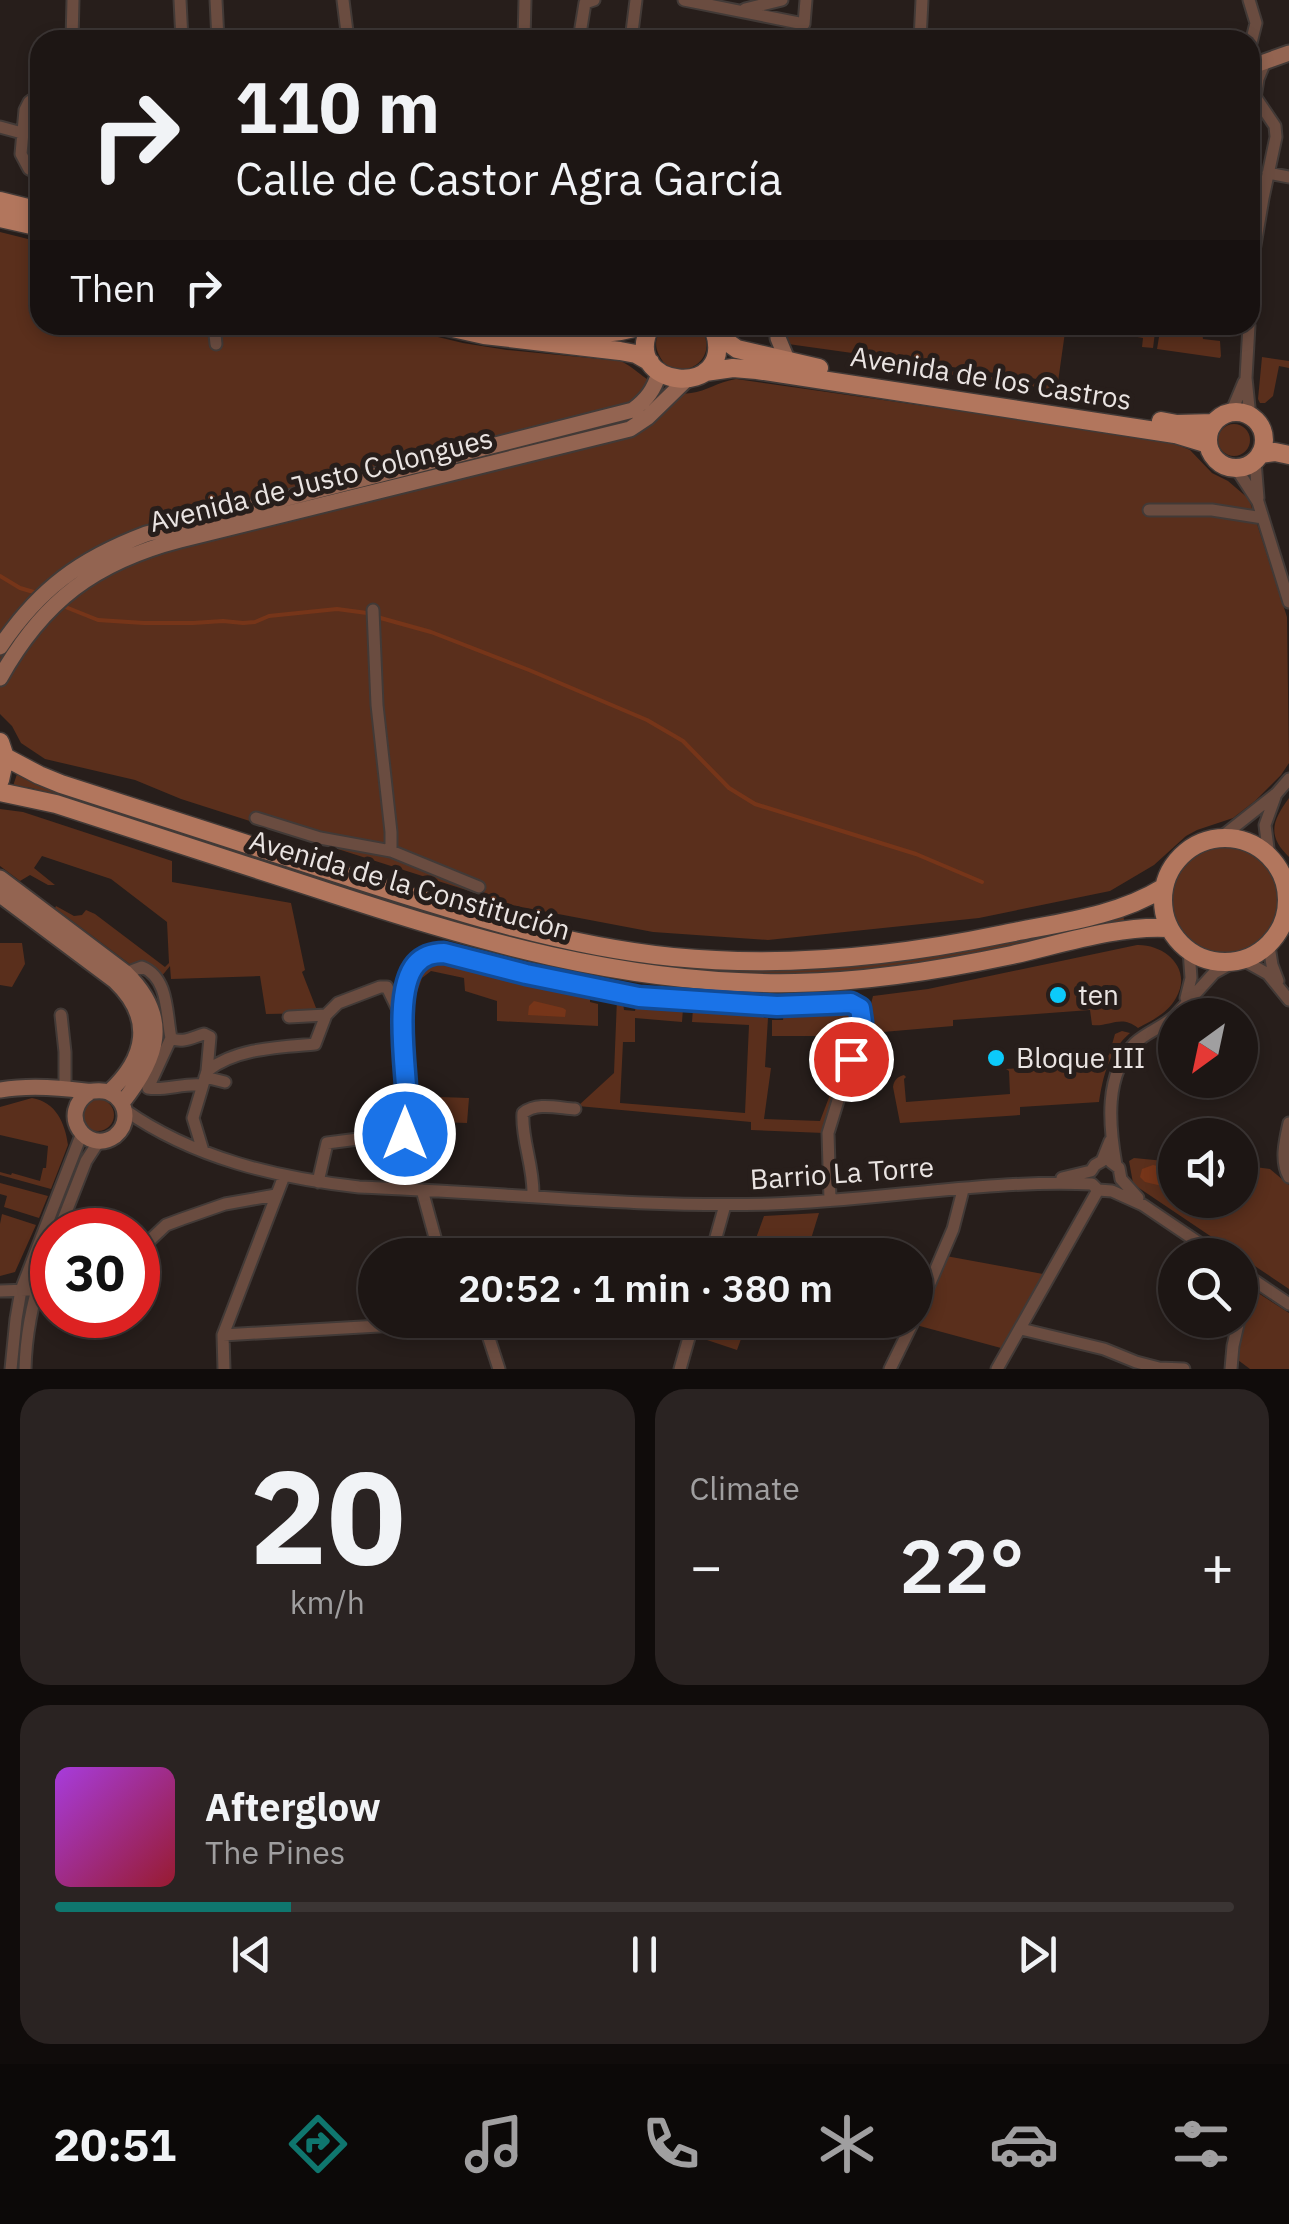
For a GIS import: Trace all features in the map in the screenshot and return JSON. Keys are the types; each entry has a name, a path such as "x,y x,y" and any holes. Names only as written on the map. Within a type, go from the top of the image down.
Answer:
{"main road":[{"path":"1260,63 1289,53"},
{"path":"0,201 30,208"},
{"path":"0,218 30,226"},
{"path":"480,335 636,354 672,379 686,380 710,367 717,354 716,335"},
{"path":"646,335 645,348 654,367"},
{"name":"Avenida de los Castros","path":"722,335 737,348 788,362 1176,424 1214,423"},
{"path":"778,335 788,362"},
{"name":"Avenida de Justo Colongues","path":"0,678 20,644 27,622 56,581 112,548 146,534 633,410 655,388 654,367"},
{"name":"Avenida de los Castros","path":"705,372 757,370 1175,434 1208,444"},
{"name":"Avenida de Justo Colongues","path":"0,647 70,590 129,556 630,428 648,418 686,380"},
{"path":"1289,442 1276,440 1256,424 1231,413 1214,423 1208,444 1218,462 1236,468 1274,452 1289,455"},
{"path":"1256,424 1263,447 1258,458"},
{"path":"0,780 2,750"},
{"name":"Avenida de la Constitución","path":"2,750 40,776 61,784 392,891 525,930 670,957 783,962 880,956 1094,914 1144,900 1163,888"},
{"name":"Avenida de la Constitución","path":"0,792 56,804 452,932 546,956 664,977 796,983 871,978 994,959 1130,928 1168,928"},
{"path":"1219,839 1246,842 1269,856 1285,874 1287,916 1269,946 1240,960 1216,961 1188,950 1168,928 1162,908 1163,888 1186,852 1203,842 1219,839"},
{"path":"0,878 126,973 148,1002 155,1024 152,1053 147,1068 119,1108"},
{"path":"0,896 115,981 130,998 140,1023 138,1053 128,1072 113,1138 90,1139 76,1122 75,1110 90,1092"},
{"path":"0,1090 29,1086 100,1090 119,1108"},
{"path":"29,1086 55,1094 75,1110"}],"street":[{"path":"72,30 73,0"},
{"path":"180,0 182,30"},
{"path":"216,0 218,30"},
{"path":"344,0 347,30"},
{"path":"524,30 526,0"},
{"path":"581,30 585,3 594,0"},
{"path":"632,30 636,0"},
{"path":"684,0 736,10 773,7 804,24 806,0"},
{"path":"920,30 922,0"},
{"path":"1249,0 1254,30"},
{"path":"30,101 22,132 22,159 30,170"},
{"path":"1260,105 1275,126 1276,137 1260,212"},
{"path":"0,127 22,132"},
{"path":"1268,173 1289,177"},
{"path":"215,335 216,344"},
{"path":"1248,335 1246,378 1256,424"},
{"path":"1231,413 1246,378"},
{"path":"1258,458 1258,502"},
{"path":"1236,468 1258,502 1289,602"},
{"path":"1148,510 1212,510 1263,518"},
{"path":"372,610 376,705 391,851"},
{"path":"1219,839 1289,780"},
{"path":"1269,856 1265,825 1277,794"},
{"path":"256,818 320,838 391,851 480,888"},
{"path":"1269,946 1272,965 1285,995"},
{"path":"1184,998 1191,978 1188,950"},
{"path":"402,1188 407,1105 403,1019 409,976 421,959 444,953 639,997 777,1006 857,1005 862,1022 828,1132 830,1200"},
{"path":"1192,998 1214,973 1240,960 1268,974 1285,995"},
{"path":"126,973 142,967 154,973 165,997 171,1038 148,1088 154,1090 205,1078 225,1082"},
{"path":"205,1078 226,1059 316,1044 326,1015 338,1003 380,987 387,987 403,1019"},
{"path":"290,1017 326,1015"},
{"path":"57,1022 65,1087"},
{"path":"1158,1027 1139,1040 1119,1067 1112,1094 1111,1138 1121,1180 1144,1205 1192,1238"},
{"path":"171,1038 188,1040 208,1034 211,1046 193,1118 203,1150"},
{"path":"533,1196 533,1170 523,1113 539,1106 575,1109"},
{"name":"Barrio La Torre","path":"119,1108 153,1130 203,1150 253,1168 318,1182 725,1205 963,1190 1036,1179 1094,1182 1144,1205"},
{"path":"1289,1123 1285,1166 1289,1177"},
{"path":"12,1369 21,1290 82,1133"},
{"path":"318,1182 327,1143 405,1134"},
{"path":"997,1369 1094,1182 1111,1138"},
{"path":"67,1208 99,1141"},
{"path":"1102,1162 1116,1165"},
{"path":"224,1369 222,1336 284,1176"},
{"path":"1112,1191 1121,1180"},
{"path":"422,1190 435,1238"},
{"name":"Barrio La Torre","path":"933,1275 953,1229 963,1190"},
{"path":"160,1231 225,1204 276,1195"},
{"name":"Barrio La Torre","path":"716,1238 725,1205"},
{"path":"1258,1283 1289,1304"},
{"path":"0,1291 30,1289"},
{"path":"25,1369 30,1323"},
{"path":"222,1336 358,1328"},
{"path":"1021,1329 1104,1349 1159,1368 1184,1369"},
{"path":"489,1338 499,1369"},
{"path":"680,1369 689,1338"},
{"name":"Barrio La Torre","path":"890,1369 905,1338"},
{"path":"1231,1369 1235,1338"}],"shaded area":[{"path":"0,232 30,240 30,335 430,335 507,350 621,361 661,388 680,394 736,379 1175,444 1190,450 1212,473 1249,499 1287,617 1289,763 1255,801 1233,818 1186,836 1154,865 1110,891 979,918 768,940 653,932 516,906 181,799 135,780 45,759 21,743 0,714"},
{"path":"703,335 706,349 695,366 676,369 666,365 659,355 658,336"},
{"path":"787,335 1065,335 1058,382 788,344"},
{"path":"1125,335 1155,335 1153,348 1142,347 1143,338"},
{"path":"1159,335 1202,335 1203,339 1220,341 1221,356 1220,358 1157,349"},
{"path":"848,356 1065,388 1064,391 869,363"},
{"path":"1262,357 1289,361 1289,368 1279,366 1273,396 1265,403 1258,399"},
{"path":"1234,424 1245,429 1250,440 1245,451 1234,456 1223,451 1218,440 1223,429"},
{"path":"17,774 157,822 155,829 32,788 13,786"},
{"path":"1289,798 1289,857 1277,842 1274,828"},
{"path":"0,809 23,812 172,861 172,882 291,903 305,970 302,972 318,1013 266,1014 260,976 171,979 170,966 161,977 142,962 131,965 56,906 74,916 86,910 95,914 165,967 169,963 167,922 111,879 42,856 34,868 55,885 30,875 20,881 0,866"},
{"path":"165,825 397,900 713,967 1123,916 1125,923 892,967 797,975 701,973 603,960 459,925 163,832"},
{"path":"1225,847 1245,851 1262,863 1274,880 1278,900 1274,920 1262,937 1245,949 1225,953 1205,949 1188,937 1176,920 1172,900 1176,880 1188,863 1205,851"},
{"path":"0,943 22,943 25,964 12,987 0,985"},
{"path":"1137,945 1166,954 1179,968 1181,977 1175,998 1158,998 1158,1017 1138,1028 1121,1021 1092,1025 1090,1010 953,1020 953,1026 871,1033 871,1042 861,1043 873,996 928,989"},
{"path":"440,962 590,996 590,1002 598,1004 598,1026 497,1021 497,1001 465,991 464,978 431,971 422,978 412,998 418,973"},
{"path":"617,999 624,1010 635,1011 636,1003 683,1009 682,1022 635,1018 635,1042 623,1042 620,1103 745,1113 749,1025 692,1022 693,1009 763,1012 764,1018 768,1018 765,1067 771,1068 764,1119 820,1121 833,1087 837,1088 824,1133 751,1130 751,1122 578,1106 614,1073"},
{"path":"534,1001 563,1008 565,1017 528,1015"},
{"path":"849,1009 857,1019 841,1077 837,1075 843,1050 838,1036 772,1036 772,1020 783,1020 784,1012"},
{"path":"1130,1033 1108,1064 1099,1102 1020,1107 1020,1115 900,1123 893,1087 904,1075 906,1102 1010,1094 1006,1069 1097,1064 1109,1055 1115,1034"},
{"path":"411,1096 469,1098 467,1123 411,1121"},
{"path":"32,1098 53,1109 67,1137 68,1145 51,1189 0,1175 12,1173 40,1181 46,1168 48,1146 0,1135 0,1107"},
{"path":"98,1099 109,1104 114,1115 109,1126 98,1131 87,1126 82,1115 87,1104"},
{"path":"1158,1160 1158,1201 1133,1183 1129,1161"},
{"path":"1158,1166 1158,1185 1140,1177 1142,1169"},
{"path":"1258,1167 1270,1169 1289,1185 1289,1289 1258,1268 1258,1238 1213,1238 1184,1218 1258,1218"},
{"path":"0,1183 48,1196 43,1208 30,1208 30,1215 4,1207 7,1196 0,1194"},
{"path":"819,1213 811,1238 756,1238 764,1216"},
{"path":"2,1214 30,1223 30,1238 15,1272 0,1276"},
{"path":"946,1256 1043,1274 1001,1348 933,1330 933,1286"},
{"path":"1258,1293 1289,1313 1289,1369 1250,1369 1238,1360 1241,1338 1258,1338"},
{"path":"701,1338 741,1338 737,1350"}],"waterway":[{"path":"0,576 37,593"},
{"path":"63,606 98,620 144,623 243,623 269,616 337,609 367,613"},
{"path":"377,617 431,632 647,720 683,741 729,788 755,804 916,854 982,882"}],"place":[{"name":"ten","path":"1058,995"},
{"name":"Bloque III","path":"996,1058"}],"route":[{"path":"405,1134 406,989 414,966 432,954 444,953 639,997 777,1006 851,1003 860,1008 862,1022 851,1059"}]}
